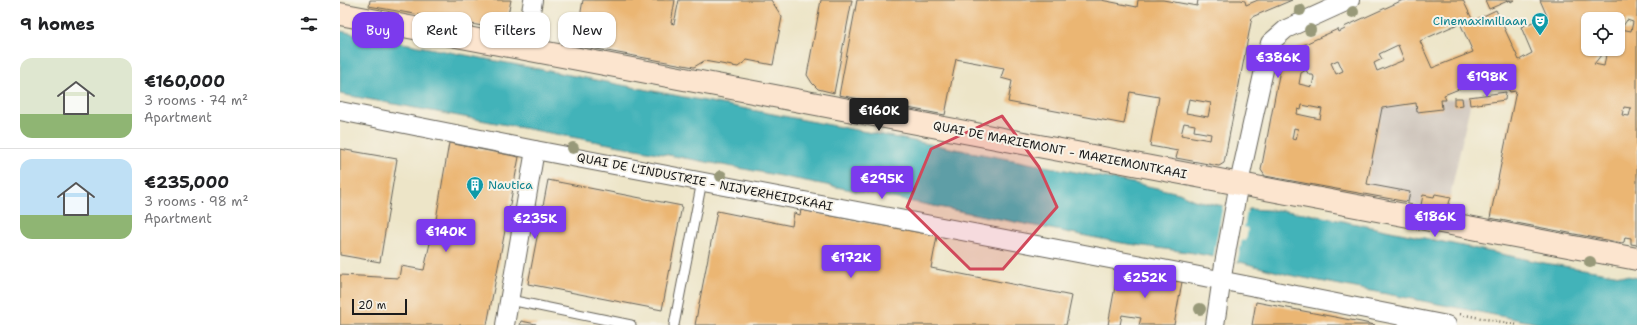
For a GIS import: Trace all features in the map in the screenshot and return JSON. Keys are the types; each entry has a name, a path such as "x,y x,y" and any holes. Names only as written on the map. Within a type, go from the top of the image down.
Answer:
{"street":[{"path":"531,12 533,0"},
{"path":"1215,325 1238,192 1270,43 1286,29 1350,0"},
{"name":"QUAI DE MARIEMONT - MARIEMONTKAAI","path":"340,14 480,40"},
{"name":"QUAI DE MARIEMONT - MARIEMONTKAAI","path":"525,48 1238,192 1637,259"},
{"name":"QUAI DE L'INDUSTRIE - NIJVERHEIDSKAAI","path":"340,111 535,150 702,181 1224,272 1447,325"},
{"path":"505,325 535,150"}],"lane":[{"path":"674,325 702,181"},
{"path":"510,300 631,325"}],"highlighted area":[{"path":"1002,116 1039,167 1057,207 1003,269 970,269 907,207 931,149"}],"shaded area":[{"path":"1469,97 1470,105 1447,210 1365,193 1382,108"}],"water":[{"path":"340,31 352,33 352,48 404,48 404,43 412,45 412,48 429,48 1143,185 1179,193 1194,200 1248,211 1249,209 1304,213 1544,263 1633,277 1637,278 1637,325 1546,325 1289,275 1240,262 1194,253 1122,243 760,172 340,94"}],"pier":[{"path":"1223,204 1248,207 1244,227 1248,228 1246,241 1242,240 1237,264 1213,259"}],"building":[{"path":"370,0 511,0 509,12 480,12 480,26 472,24 472,12 412,12 412,14 369,6"},
{"path":"583,0 675,0 671,23 674,24 679,0 771,0 782,17 773,65 747,60 738,67 704,61 694,67 591,48 616,48 616,12 581,12"},
{"path":"821,0 852,0 834,93 818,89 807,75"},
{"path":"857,0 1101,0 1137,7 1138,0 1163,0 1197,6 1198,0 1241,0 1245,1 1246,5 1258,0 1292,0 1252,17 1224,163 1219,166 1176,158 1178,151 1150,146 1159,97 1130,92 1124,124 1008,102 1012,81 1001,78 1004,68 956,59 945,115 839,95","holes":["1189,99 1211,103 1208,117 1186,113","1184,123 1195,125 1194,131 1211,134 1210,140 1181,135"]},
{"path":"1403,0 1463,0 1473,21 1496,10 1519,60 1532,53 1521,27 1547,16 1540,0 1637,0 1637,245 1631,244 1631,238 1625,237 1624,242 1622,243 1490,218 1516,91 1510,92 1502,79 1487,85 1484,79 1444,95 1446,100 1441,100 1442,109 1417,112 1416,103 1382,108 1367,184 1410,192 1408,202 1265,176 1261,170 1283,54 1338,29 1339,32 1345,29 1344,27","holes":["1460,23 1473,52 1432,68 1420,41","1398,45 1404,60 1377,71 1374,63 1382,59 1379,54","1338,60 1343,71 1336,74 1331,63","1306,70 1309,75 1313,75 1312,87 1299,84 1301,73","1302,105 1322,109 1320,119 1297,114 1298,109 1301,110","1624,107 1631,108 1629,116 1622,115","1294,128 1298,129 1296,140 1292,139"]},
{"path":"1485,0 1510,0 1489,9"},
{"path":"1506,92 1505,100 1470,105 1469,97"},
{"path":"1454,98 1462,98 1463,105 1454,106"},
{"path":"449,143 519,157 487,325 340,325 340,275 399,278 401,266 424,270 430,243 432,243"},
{"path":"340,149 397,159 380,262 340,255"},
{"path":"548,180 682,206 662,310 528,284"},
{"path":"1435,194 1451,197 1447,210 1421,205 1423,195 1434,197"},
{"path":"801,210 937,236 931,268 1072,296 1066,325 695,325 717,211 792,226 794,213 800,215"},
{"path":"1118,270 1182,282 1174,325 1139,325 1141,318 1122,315 1120,325 1108,325"},
{"path":"1256,302 1361,322 1375,325 1252,325"},
{"path":"521,321 536,324 536,325 520,325"}],"place":[{"name":"Cinemaximiliaan","path":"1540,36"},
{"name":"Nautica","path":"475,200"}]}
